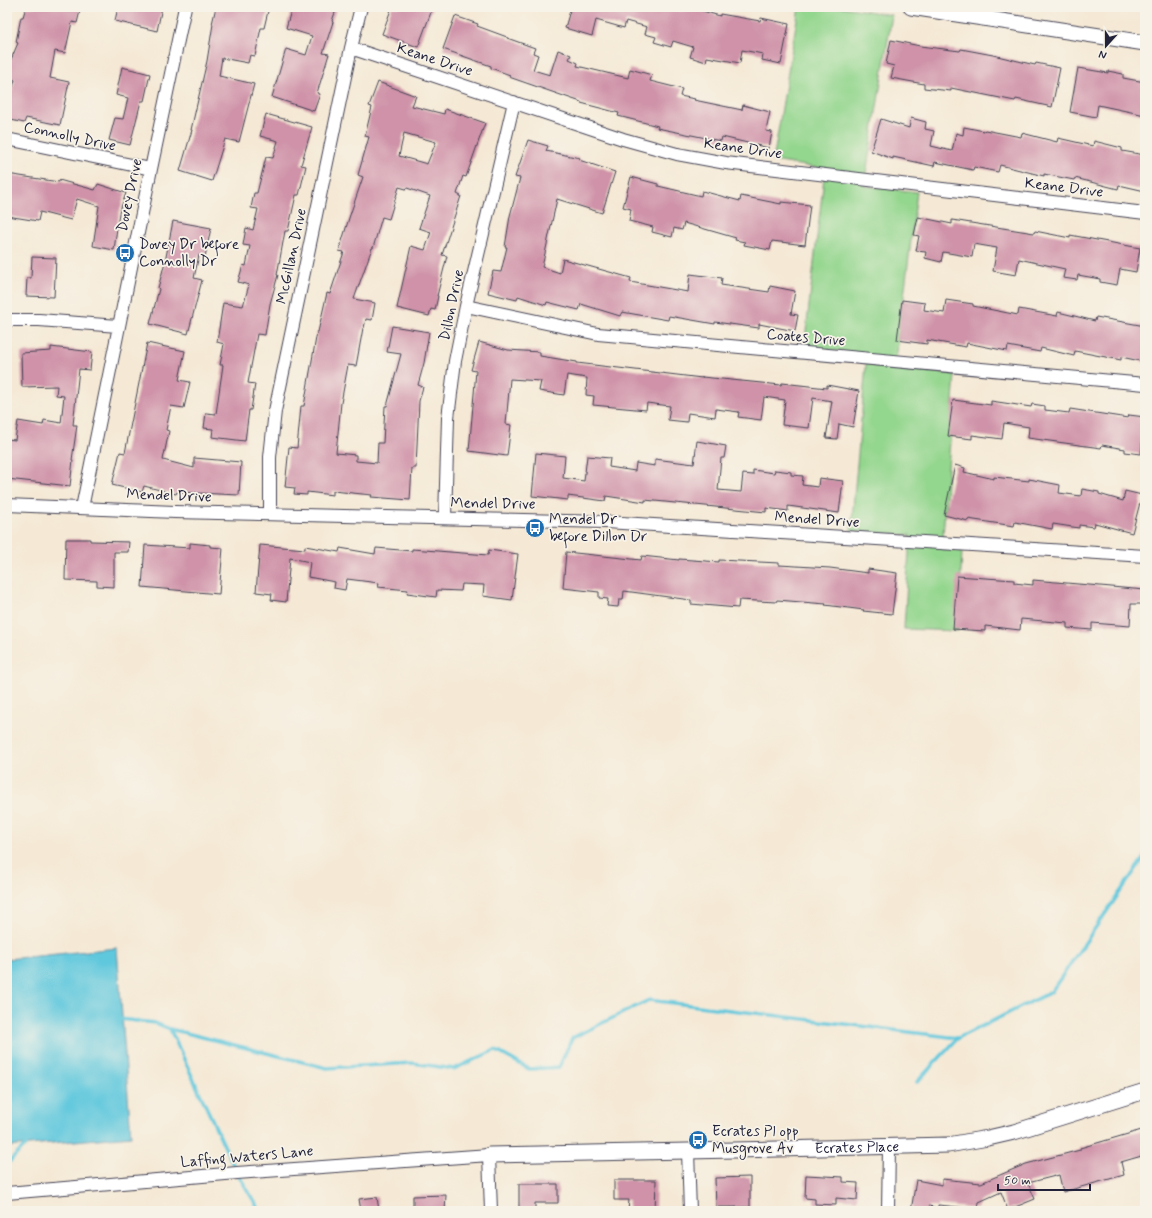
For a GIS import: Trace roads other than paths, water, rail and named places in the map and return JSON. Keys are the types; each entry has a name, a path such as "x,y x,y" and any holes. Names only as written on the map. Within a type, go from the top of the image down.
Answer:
{"street":[{"name":"Dovey Drive","path":"82,508 150,169 185,7"},
{"name":"McGillan Drive","path":"270,514 270,457 275,411 351,48 361,7"},
{"path":"911,7 1145,43"},
{"name":"Keane Drive","path":"351,48 623,140 670,152 711,160 1145,213"},
{"name":"Dillon Drive","path":"445,518 446,449 450,389 466,306 514,102"},
{"name":"Connolly Drive","path":"7,139 150,169"},
{"name":"Coates Drive","path":"466,306 598,334 1145,384"},
{"path":"7,320 39,320 118,326"},
{"name":"Mendel Drive","path":"7,505 174,512 606,522 1145,556"},
{"name":"Ecrates Place","path":"489,1155 688,1152 948,1145 1014,1132 1145,1091"},
{"path":"888,1211 889,1146"},
{"path":"688,1152 690,1211"},
{"path":"489,1155 491,1211"},
{"name":"Laffing Waters Lane","path":"7,1193 237,1173 489,1155"}],"water":[{"path":"117,948 131,1136 7,1147 7,959"}],"waterway":[{"path":"119,1019 155,1023 170,1029 327,1068 413,1063 454,1069 495,1050 529,1069 559,1067 572,1038 649,1000 958,1038 1051,992 1145,856"},
{"path":"170,1029 236,1171"},
{"path":"917,1082 958,1038"},
{"path":"7,1164 25,1146 26,1142"},
{"path":"239,1176 260,1211"}],"place":[{"name":"Dovey Dr before Connolly Dr","path":"125,253"},
{"name":"Mendel Dr before Dillon Dr","path":"535,528"},
{"name":"Ecrates Pl opp Musgrove Av","path":"698,1140"}]}
